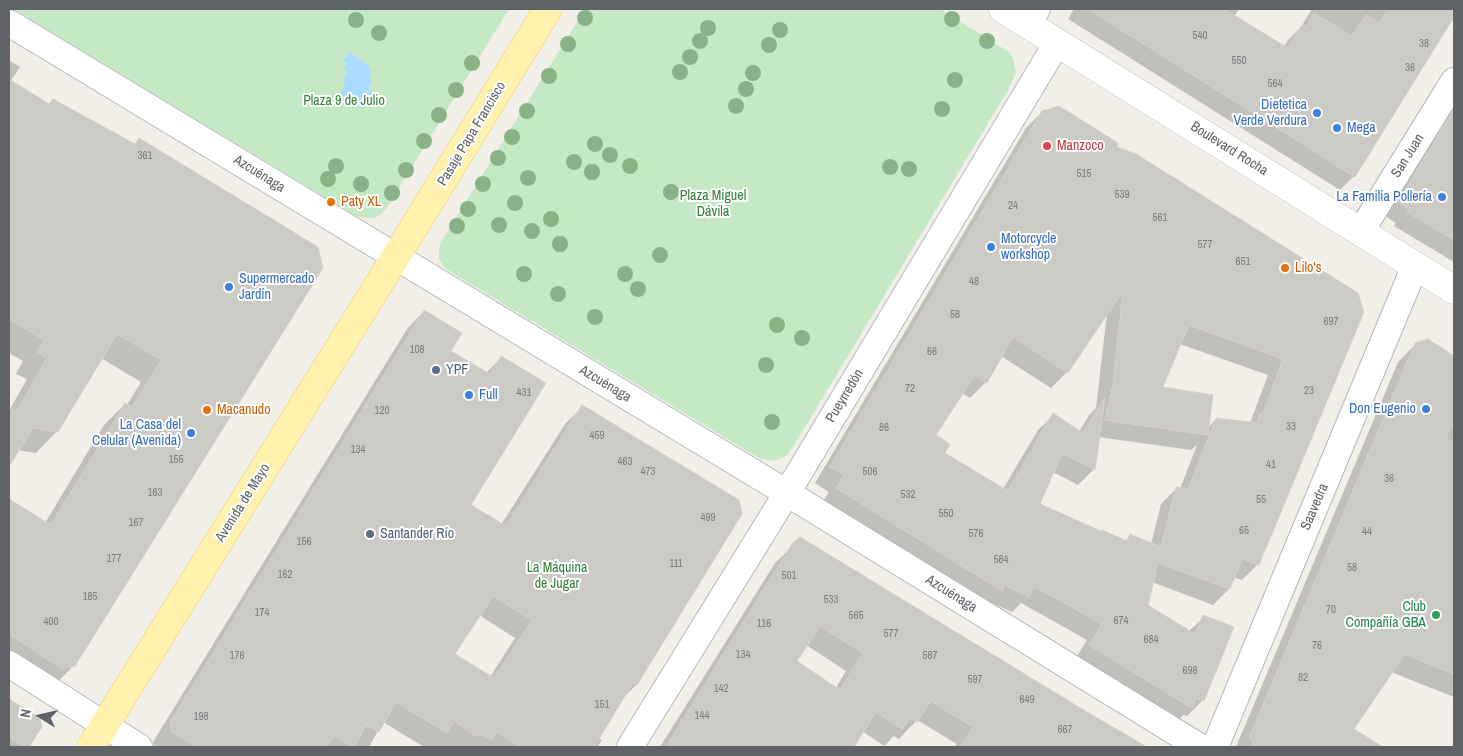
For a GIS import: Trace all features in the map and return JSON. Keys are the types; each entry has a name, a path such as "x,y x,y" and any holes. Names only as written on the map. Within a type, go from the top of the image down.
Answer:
{"main road":[{"name":"Pasaje Papa Francisco","path":"395,258 548,9"},
{"name":"Boulevard Rocha","path":"1002,9 1032,17 1057,43 1454,290"},
{"name":"Avenida de Mayo","path":"97,736 395,258"}],"street":[{"name":"Azcuénaga","path":"9,24 787,493 1200,747"},
{"name":"Pueyrredón","path":"630,747 787,493 1057,43"},
{"name":"San Juan","path":"1361,231 1454,82"},
{"name":"Saavedra","path":"1215,747 1415,266"},
{"path":"9,664 97,736 139,747"}],"green space":[{"name":"Plaza 9 de Julio","path":"13,9 509,9 386,209 374,218 366,218 356,216"},
{"name":"Plaza Miguel Dávila","path":"585,9 940,9 1009,52 1013,58 1016,73 1008,90 793,447 782,458 774,461 759,458 449,271 439,259 441,242"}],"water":[{"path":"349,52 370,66 368,69 372,71 369,75 372,79 368,89 373,92 363,109 356,104 354,107 342,99 343,97 340,94 346,84 342,81 348,73 344,68 347,63 342,59 346,58"}],"building":[{"path":"1088,9 1224,9 1288,48 1302,25 1306,27 1314,13 1352,36 1366,15 1379,23 1388,9 1454,9 1454,17 1355,177"},
{"path":"9,79 49,104 53,99 135,144 139,138 318,247 323,268 75,666 62,669 9,634 9,499 51,525 125,403 132,407 161,360 117,334 58,432 33,428 9,467 9,408 17,411 47,358 37,352 44,340 9,319"},
{"path":"1059,106 1118,143 1117,147 1136,154 1358,293 1364,312 1259,565 1242,559 1230,589 1158,563 1148,605 1195,634 1203,615 1234,627 1204,701 1196,698 1192,708 1089,645 1102,624 1034,586 1029,597 1004,585 1002,591 836,488 844,475 830,467 1042,111","holes":["1123,291 1113,384 1105,420 1208,435 1213,395 1163,387 1189,325 1283,359 1263,414 1259,414 1257,423 1216,418 1188,490 1176,487 1161,547 1130,534 1127,541 1040,504 1062,453 1095,470 1105,398 1083,433 1053,413 1008,491 945,453 950,444 936,435 975,375 987,383 1013,337 1068,373"]},
{"path":"1454,109 1454,240 1407,212 1409,209 1398,202"},
{"path":"424,310 462,333 451,351 490,374 501,356 546,383 471,505 506,526 582,405 739,500 742,514 637,685 633,683 594,747 521,747 496,732 491,740 479,733 478,737 454,721 447,733 396,702 379,732 366,725 354,747 334,736 327,747 197,747 172,732 170,723","holes":["493,596 532,620 494,678 455,654"]},
{"path":"1428,339 1454,356 1454,423 1445,438 1454,443 1454,674 1405,654 1354,729 1383,747 1254,747 1250,736 1415,343"},
{"path":"800,537 1147,747 960,747 973,727 931,701 917,722 910,718 902,729 876,712 854,747 666,747 792,544","holes":["820,626 863,653 840,690 797,661"]},
{"path":"9,699 40,718 42,727 29,747 24,747 9,737"}],"place":[{"name":"Dietetica Verde Verdura","path":"1317,113"},
{"name":"Mega","path":"1337,128"},
{"name":"Manzoco","path":"1047,146"},
{"name":"La Familia Pollería","path":"1442,197"},
{"name":"Paty XL","path":"331,202"},
{"name":"Motorcycle workshop","path":"991,247"},
{"name":"Lilo's","path":"1285,268"},
{"name":"Supermercado Jardín","path":"229,287"},
{"name":"YPF","path":"436,370"},
{"name":"Full","path":"469,395"},
{"name":"Don Eugenio","path":"1426,409"},
{"name":"Macanudo","path":"207,410"},
{"name":"La Casa del Celular (Avenida)","path":"191,433"},
{"name":"Santander Río","path":"370,534"},
{"name":"Club Compañía GBA","path":"1436,615"}],"park label":[{"name":"La Máquina de Jugar","path":"557,576"}]}
